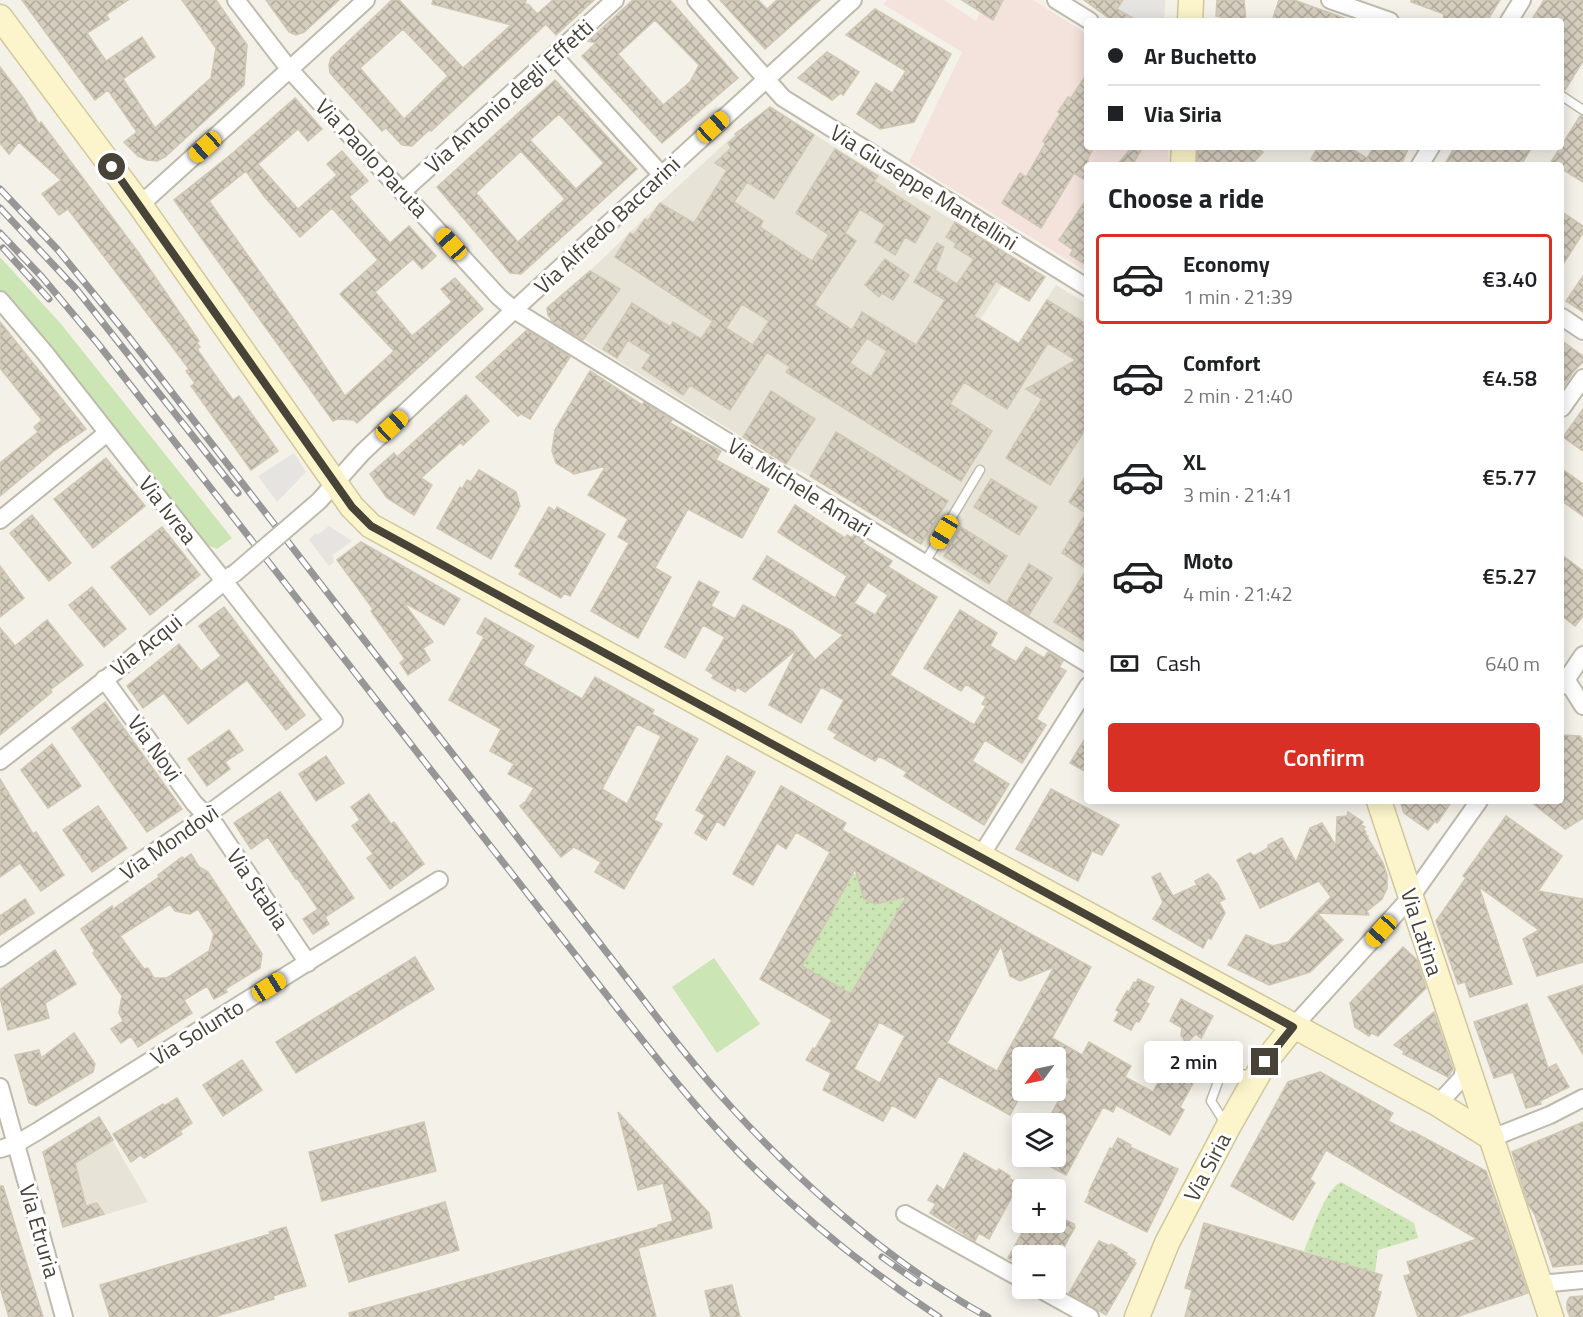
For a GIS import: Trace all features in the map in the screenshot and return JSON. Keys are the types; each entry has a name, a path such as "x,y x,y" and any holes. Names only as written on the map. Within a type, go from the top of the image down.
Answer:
{"street":[{"name":"Via Paolo Paruta","path":"236,0 290,70 499,297 514,310"},
{"path":"140,205 366,0"},
{"name":"Via Antonio degli Effetti","path":"403,191 615,0"},
{"name":"Via Giuseppe Mantellini","path":"696,0 776,92 1084,286"},
{"name":"Via Alfredo Baccarini","path":"335,483 362,453 514,310 853,0"},
{"path":"1056,0 1085,18"},
{"path":"1190,18 1191,0"},
{"path":"1330,0 1381,18"},
{"path":"1511,18 1522,0"},
{"path":"0,17 140,205 335,483 368,524 1438,1104 1492,1138 1551,1317"},
{"path":"554,56 661,174"},
{"name":"Via Ivrea","path":"0,300 229,577 334,721"},
{"name":"Via Michele Amari","path":"514,310 1084,662"},
{"path":"1564,318 1583,331"},
{"path":"1564,405 1583,378"},
{"path":"0,520 107,432"},
{"name":"Via Acqui","path":"0,761 104,680 229,577 320,501 335,483"},
{"path":"1583,655 1564,682 1583,706"},
{"name":"Via Novi","path":"104,680 206,816"},
{"path":"980,857 1084,692"},
{"name":"Via Mondovì","path":"0,958 206,816 334,721"},
{"name":"Via Latina","path":"1380,804 1492,1138"},
{"path":"1293,1027 1411,897 1477,804"},
{"name":"Via Stabia","path":"206,816 216,826 308,963"},
{"name":"Via Solunto","path":"8,1147 439,880"},
{"name":"Via Siria","path":"1137,1317 1167,1243 1228,1127 1256,1076 1293,1027"},
{"path":"1438,1104 1462,1078 1466,1062"},
{"name":"Via Etruria","path":"0,1087 8,1147 64,1317"},
{"path":"1492,1138 1550,1115 1583,1098"},
{"path":"905,1215 1012,1274"},
{"path":"1540,1284 1583,1280"},
{"path":"1058,1299 1090,1317"}],"lane":[{"path":"1564,97 1583,110"},
{"path":"924,564 980,470"},
{"path":"1228,1127 1211,1101 1222,1071 1256,1076"}],"shaded area":[{"path":"887,0 944,0 976,21 987,0 1033,0 1084,32 1084,150 1168,150 1169,162 1084,162 1084,270 909,162 962,52 883,4"},
{"path":"1123,0 1165,0 1164,18 1133,18 1117,9"},
{"path":"770,107 1018,261 980,320 1018,343 1056,285 1084,302 1084,649 1006,602 921,544 552,320 547,308 590,271 735,134"},
{"path":"294,453 306,472 277,502 258,476"},
{"path":"329,526 352,541 333,555 334,562 329,566 309,540 315,533 317,535"},
{"path":"99,1117 148,1202 63,1227 43,1152"}],"green space":[{"path":"0,257 61,324 232,538 217,549 200,542 0,295"},
{"path":"853,873 870,882 865,899 875,904 885,891 904,900 851,994 802,966"},
{"path":"714,958 760,1024 717,1053 672,987"},
{"path":"1341,1182 1414,1223 1418,1238 1378,1250 1375,1273 1304,1251 1324,1202 1329,1193"}],"building":[{"path":"22,0 128,0 106,15 109,19 87,33 106,61 142,37 155,57 123,79 155,128 211,78 216,48 182,0 216,0 247,45 244,85 165,157 157,161 147,160 138,156 124,142 137,132 108,90 95,100"},
{"path":"266,0 339,0 304,32 296,35 289,32"},
{"path":"392,0 399,0 463,68 511,25 432,4 433,0 526,0 525,4 537,14 553,0 594,0 556,35 546,24 412,146 402,145 386,128 382,131 330,73 331,58","holes":["403,29 448,76 404,119 360,68"]},
{"path":"633,0 670,0 738,78 662,143 582,56 596,43 588,41","holes":["655,20 699,65 690,82 663,105 618,54"]},
{"path":"720,0 758,0 767,9 777,0 820,0 765,49"},
{"path":"962,0 1003,0 993,20"},
{"path":"1084,0 1123,0 1117,9 1133,18 1109,18"},
{"path":"1217,0 1244,0 1246,18 1216,16"},
{"path":"1279,0 1294,0 1344,18 1273,18"},
{"path":"1411,0 1500,0 1489,18 1443,18 1444,14 1411,2"},
{"path":"1544,0 1583,0 1583,61 1565,90 1564,18 1533,18"},
{"path":"875,9 951,54 914,122 880,129 857,114 876,83 892,93 906,71 846,35"},
{"path":"827,52 859,72 843,95 841,93 832,100 798,78"},
{"path":"0,67 39,124 41,122 138,252 199,341 197,343 200,347 197,349 233,400 239,396 278,451 251,470 191,386 195,383 186,371 189,369 134,296 68,209 59,215 42,194 61,180 19,142 9,154 0,143"},
{"path":"1084,78 1084,150 1092,150 1088,162 1084,162 1084,179 1074,173 1041,228 1002,203 1020,173 1026,177 1045,144 1043,141 1060,114 1058,112 1068,97 1071,98"},
{"path":"555,80 637,169 521,274 510,273 437,187","holes":["559,114 604,163 576,189 530,140","521,151 565,199 518,242 476,193"]},
{"path":"295,98 322,129 308,141 298,129 258,164 298,209 337,175 327,164 342,151 368,181 349,197 390,243 409,226 436,256 422,269 413,259 375,292 412,336 452,302 441,289 455,278 483,309 357,423 354,420 337,419 333,421 174,200 234,152","holes":["246,171 263,195 300,237 332,208 378,260 340,294 394,351 345,396 209,201"]},
{"path":"770,107 814,135 774,199 747,182 734,202 763,221 760,227 812,261 829,235 796,213 835,149 878,176 874,181 930,217 915,243 905,237 895,255 875,242 885,225 860,209 845,233 856,241 814,305 852,330 862,312 916,345 945,300 914,282 937,243 944,247 935,270 957,284 974,259 954,247 956,243 946,237 955,222 1045,277 1029,301 996,281 974,316 1019,344 1047,300 1084,323 1084,431 1050,485 1006,458 1042,399 1026,389 1076,360 1048,343 1007,409 964,382 950,404 992,431 961,481 786,372 790,367 767,352 730,410 690,385 683,395 642,368 651,355 628,340 617,358 603,349 632,303 670,327 673,322 701,339 713,321 615,257 630,233 634,235 645,219 648,221 660,203 694,223 727,170 715,163 731,148 728,143 737,136 735,134","holes":["742,304 769,321 753,345 726,328","867,338 887,351 871,377 850,363"]},
{"path":"1580,116 1583,116 1583,182 1564,170 1564,162 1551,162 1559,150 1564,150 1564,141"},
{"path":"1130,150 1141,150 1134,162 1120,162"},
{"path":"1198,150 1260,150 1263,152 1254,162 1197,162"},
{"path":"1316,150 1353,150 1367,158 1372,150 1408,150 1402,162 1316,162 1311,159"},
{"path":"1453,150 1530,150 1523,162 1446,162"},
{"path":"1084,203 1084,264 1070,255 1073,250 1059,240"},
{"path":"1564,213 1583,226 1583,233 1564,263"},
{"path":"885,259 909,275 893,300 882,293 879,297 865,285"},
{"path":"590,271 620,289 583,340 553,322 548,315 547,308"},
{"path":"1583,276 1583,312 1566,301"},
{"path":"0,322 86,429 54,451 0,496 0,463 38,432 34,427 42,420 0,368"},
{"path":"527,330 570,357 530,419 521,414 518,416 476,377"},
{"path":"1564,342 1583,356 1583,362 1564,386"},
{"path":"590,371 642,405 644,402 672,420 670,423 721,451 716,460 769,489 742,538 688,509 655,568 671,577 638,638 591,611 629,543 618,537 628,519 588,495 606,466 574,474 556,463 552,451 555,430"},
{"path":"771,391 815,419 786,464 743,437"},
{"path":"466,395 489,421 463,445 461,442 421,478 432,485 414,515 387,498 370,474 394,453 397,457"},
{"path":"1583,409 1583,451 1564,436"},
{"path":"836,432 948,501 921,544 810,476"},
{"path":"106,458 145,506 93,548 54,499"},
{"path":"479,470 516,492 520,506 491,559 437,528 460,487 462,489 467,480 471,482"},
{"path":"1564,470 1583,484 1583,516 1564,502"},
{"path":"1084,478 1084,512 1069,502"},
{"path":"991,479 1037,507 1019,535 974,507"},
{"path":"795,505 845,538 847,535 852,538 854,534 864,540 863,543 892,561 888,567 937,597 890,675 974,725 986,706 982,704 986,697 966,684 961,691 924,668 960,610 997,633 990,646 1016,662 1026,647 1044,658 1048,652 1063,661 1059,667 1066,671 1036,719 1046,725 1022,763 985,740 972,761 1009,784 984,825 904,776 907,772 879,756 875,761 834,738 837,734 828,729 844,700 821,687 801,723 769,705 797,649 745,692 737,687 735,691 712,678 714,675 706,670 725,637 703,625 685,658 665,647 699,581 719,592 711,606 735,619 743,605 792,631 815,660 843,635 753,579 767,556 835,598 847,576 778,532","holes":["868,582 888,595 875,615 854,603"]},
{"path":"549,507 555,511 557,507 605,534 570,596 564,593 561,598 519,574 522,570 515,566"},
{"path":"32,515 71,563 49,581 10,533"},
{"path":"1084,516 1084,567 1062,553"},
{"path":"162,527 200,575 150,615 111,567"},
{"path":"961,527 1007,556 989,584 944,556"},
{"path":"361,542 460,599 444,625 403,602 433,642 423,648 430,660 408,675 400,663 405,659 371,611 373,609 337,560"},
{"path":"1564,557 1583,571 1583,616 1575,626 1564,618"},
{"path":"1029,564 1052,578 1029,615 1007,602"},
{"path":"0,566 24,598 0,617"},
{"path":"1084,574 1084,641 1054,622"},
{"path":"92,587 126,629 104,647 69,605"},
{"path":"224,607 305,715 286,730 247,680 188,724 164,693 143,708 127,686 179,644 201,671 221,656 199,626"},
{"path":"485,618 534,646 523,665 582,699 595,677 654,710 652,714 698,739 654,820 662,824 624,889 595,872 601,862 574,847 561,857 520,806 534,788 508,774 514,764 490,751 501,729 449,700 484,637 477,633","holes":["637,724 661,736 627,804 602,789"]},
{"path":"47,620 83,665 50,690 52,692 0,735 0,628 15,646"},
{"path":"105,702 182,809 147,832 72,728"},
{"path":"229,730 243,750 225,762 230,769 207,786 188,759"},
{"path":"1564,735 1580,736 1583,741 1583,818 1565,829 1534,804 1564,804"},
{"path":"1084,740 1084,771 1070,763"},
{"path":"52,744 81,786 48,808 21,770"},
{"path":"326,756 344,783 316,801 299,774"},
{"path":"727,756 755,772 724,826 717,821 706,840 695,833 705,815 696,810"},
{"path":"0,779 33,834 36,832 64,875 41,891 20,863 0,877"},
{"path":"781,786 846,823 842,830 1091,967 1052,1038 1082,1055 1089,1042 1131,1066 1125,1077 1153,1092 1169,1061 1197,1076 1180,1107 1184,1110 1170,1135 1116,1105 1113,1112 1103,1107 1066,1175 1051,1167 1066,1167 1066,1113 1052,1113 1058,1101 1066,1101 1066,1086 1070,1079 1066,1076 1066,1047 1012,1047 1012,1101 1018,1101 1010,1115 939,1076 915,1118 892,1105 883,1121 823,1090 831,1073 806,1060 832,1020 760,979 830,852 796,832 786,849 777,843 753,885 733,874","holes":["855,869 864,899 875,904 906,897 851,994 802,966","1001,946 1010,976 1020,981 1054,967 997,1071 947,1043","879,1022 905,1036 880,1083 854,1069"]},
{"path":"1051,789 1119,825 1102,855 1092,851 1078,881 1016,849"},
{"path":"280,792 354,898 325,917 329,924 313,934 303,919 318,909 268,837 251,849 234,823"},
{"path":"369,794 391,824 394,822 424,864 390,889 367,858 373,854 352,826 360,820 351,807"},
{"path":"1401,804 1450,804 1437,823 1435,821 1428,830 1404,813"},
{"path":"98,806 127,848 92,872 63,830"},
{"path":"1348,812 1363,822 1361,825 1365,827 1363,829 1365,834 1383,863 1387,875 1387,888 1382,899 1367,911 1369,915 1317,913 1343,940 1310,972 1269,985 1228,965 1246,935 1273,946 1288,942 1331,897 1319,881 1260,908 1237,860 1250,853 1254,856 1282,838 1296,862 1310,828 1322,823 1336,846 1337,817 1347,816"},
{"path":"1506,816 1562,856 1538,891 1583,899 1583,962 1537,976 1523,939 1539,930 1479,887 1512,984 1470,997 1465,982 1458,984 1436,921 1466,878 1463,876"},
{"path":"191,854 199,867 208,872 262,954 260,968 225,989 227,992 214,999 207,986 184,1000 192,1013 138,1047 131,1036 121,1043 111,1029 123,1021 119,1013 122,996 93,953 95,951 81,929 112,906 113,909 159,877 158,875 182,857 184,859","holes":["170,904 175,911 190,914 198,909 214,934 209,951 167,978 154,978 148,968 144,969 120,936"]},
{"path":"1160,873 1173,896 1197,885 1195,881 1208,874 1217,883 1225,899 1219,902 1225,913 1211,939 1208,938 1203,948 1153,919 1163,902 1152,877"},
{"path":"25,899 34,913 0,935 0,916"},
{"path":"1403,947 1417,960 1426,988 1378,1036 1372,1033 1369,1036 1355,1027 1350,1003"},
{"path":"55,950 76,984 45,1003 49,1018 8,1030 0,997 1,989"},
{"path":"415,957 434,989 296,1073 276,1042"},
{"path":"1138,979 1154,987 1146,1002 1149,1004 1139,1022 1136,1021 1131,1030 1114,1021 1119,1012 1116,1010 1127,991 1129,992"},
{"path":"1583,985 1583,1054 1548,997"},
{"path":"1181,999 1213,1016 1201,1038 1196,1034 1186,1043 1181,1035 1182,1028 1170,1021"},
{"path":"1527,1004 1548,1068 1556,1064 1569,1087 1540,1101 1541,1104 1526,1108 1513,1072 1494,1078 1474,1022"},
{"path":"1434,1012 1453,1069 1448,1077 1403,1054 1404,1051 1394,1045"},
{"path":"74,1033 95,1064 93,1072 36,1106 29,1103 15,1055 39,1050 41,1058"},
{"path":"242,1060 262,1090 223,1116 203,1085"},
{"path":"1320,1072 1393,1113 1388,1121 1411,1133 1412,1131 1486,1171 1528,1293 1456,1317 1418,1317 1404,1276 1411,1274 1407,1262 1477,1239 1326,1150 1310,1179 1315,1183 1293,1220 1231,1186 1288,1082"},
{"path":"177,1098 192,1123 180,1131 182,1134 144,1158 141,1155 131,1162 113,1134"},
{"path":"618,1112 709,1213 712,1228 638,1248 656,1317 350,1317 349,1313 673,1221 663,1183 638,1190"},
{"path":"99,1117 113,1140 75,1163 86,1206 97,1203 104,1214 63,1227 43,1152"},
{"path":"424,1122 436,1171 322,1201 309,1152"},
{"path":"1583,1122 1583,1264 1553,1267 1535,1215 1528,1204 1512,1152"},
{"path":"1118,1138 1131,1145 1130,1147 1178,1169 1147,1232 1085,1202 1110,1148 1112,1149"},
{"path":"964,1153 997,1172 999,1169 1012,1180 1012,1196 989,1239 979,1233 975,1241 930,1213 936,1204 928,1200 937,1185 944,1190"},
{"path":"0,1186 3,1186 43,1317 9,1317 0,1287"},
{"path":"445,1202 459,1250 349,1282 335,1235"},
{"path":"1066,1220 1075,1227 1065,1245 1015,1245 1022,1233 1066,1233"},
{"path":"1204,1223 1382,1275 1377,1291 1381,1292 1374,1317 1185,1317 1192,1290 1185,1288"},
{"path":"286,1227 306,1286 273,1296 274,1299 214,1317 110,1317 100,1285 270,1234 269,1232"},
{"path":"1099,1241 1110,1246 1111,1244 1127,1253 1126,1255 1136,1263 1106,1315 1069,1293"},
{"path":"732,1285 740,1317 711,1317 705,1291"},
{"path":"1583,1296 1583,1317 1570,1317 1567,1302 1570,1297"}],"railway":[{"path":"0,189 58,250 125,332 716,1091 760,1138 820,1196 852,1223 918,1273 988,1317"},
{"path":"0,208 77,290 238,493"},
{"path":"0,233 42,277 99,345 620,1012 707,1118 761,1175 809,1219 885,1280 939,1317"},
{"path":"3,248 49,299"},
{"path":"882,1257 919,1283"}],"route":[{"path":"112,167 352,507 371,526 1293,1027 1265,1062"}]}
